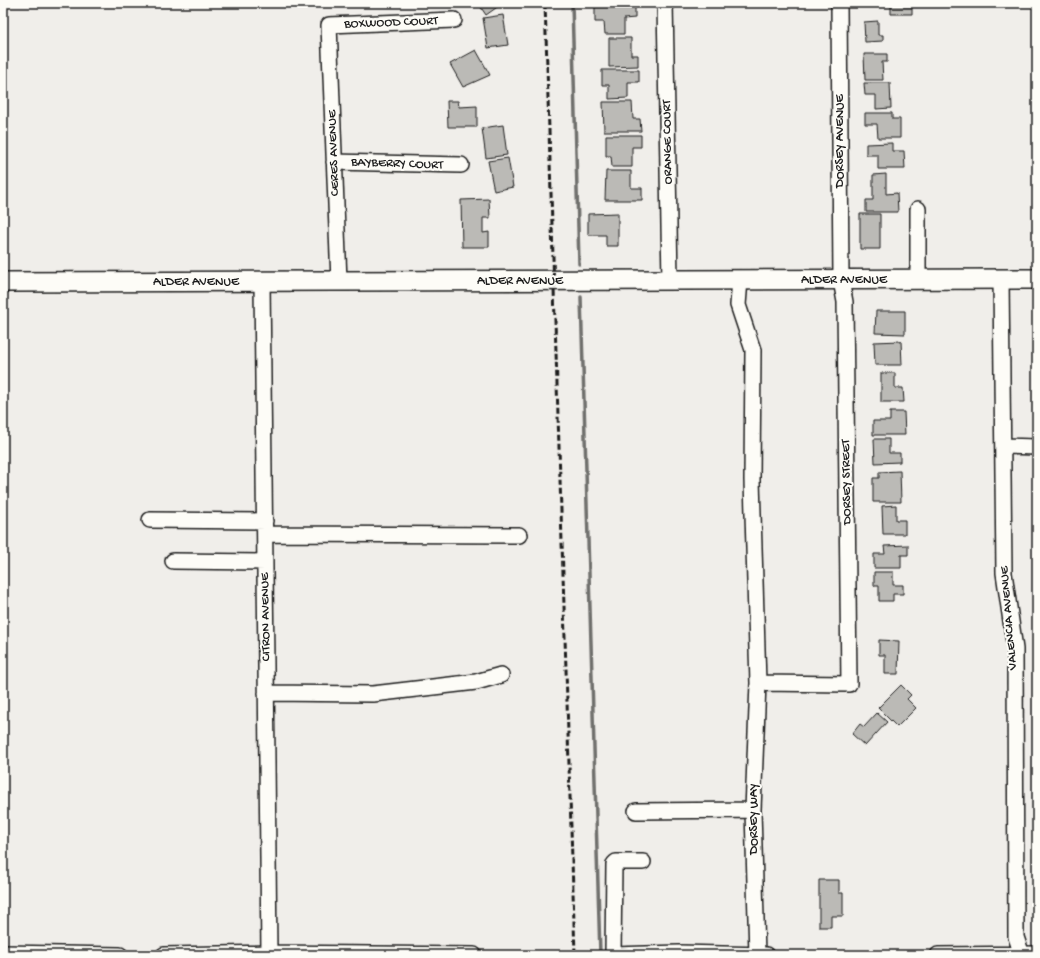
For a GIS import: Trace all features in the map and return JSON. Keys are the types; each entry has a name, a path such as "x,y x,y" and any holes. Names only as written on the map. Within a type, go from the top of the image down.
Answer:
{"main road":[{"name":"ALDER AVENUE","path":"3,282 1037,279"}],"street":[{"name":"ORANGE COURT","path":"665,3 670,280"},
{"name":"DORSEY AVENUE","path":"839,3 841,280"},
{"name":"BOXWOOD COURT","path":"329,25 454,20"},
{"name":"CERES AVENUE","path":"329,25 339,281"},
{"name":"BAYBERRY COURT","path":"334,162 461,165"},
{"path":"918,209 918,280"},
{"name":"VALENCIA AVENUE","path":"1001,279 1004,573 1015,649 1016,937 1022,954"},
{"name":"DORSEY WAY","path":"740,280 738,305 753,350 752,480 758,683 753,810 757,955"},
{"name":"DORSEY STREET","path":"758,683 849,684 844,302 841,280"},
{"name":"CITRON AVENUE","path":"262,282 269,953"},
{"path":"1003,446 1037,447"},
{"path":"150,520 265,527 519,535"},
{"path":"173,561 265,562"},
{"path":"266,693 373,694 476,682 501,675"},
{"path":"636,812 753,810"},
{"path":"643,862 616,862 614,864 613,955 767,955"},
{"path":"3,953 120,955"},
{"path":"164,955 269,953 337,955 474,955"},
{"path":"938,955 1037,954"}],"building":[{"path":"478,3 503,3 486,15"},
{"path":"875,3 912,3 912,14 891,14 891,5 875,5"},
{"path":"635,6 635,18 624,19 624,34 605,34 604,22 595,22 595,7"},
{"path":"503,15 508,45 488,48 483,18"},
{"path":"878,21 878,35 883,35 883,41 865,42 864,22"},
{"path":"609,38 631,38 631,55 638,55 638,66 609,67"},
{"path":"476,50 490,75 463,87 450,64"},
{"path":"864,54 887,54 887,62 882,62 883,80 865,80"},
{"path":"602,70 639,70 639,82 628,82 628,98 609,99 609,85 602,85"},
{"path":"864,83 890,83 891,108 876,109 876,95 865,95"},
{"path":"447,101 458,101 459,107 477,106 477,127 448,127"},
{"path":"603,102 632,102 633,119 640,119 641,131 604,131"},
{"path":"865,113 892,113 892,119 900,119 900,138 878,138 877,124 865,124"},
{"path":"503,125 507,155 486,158 482,128"},
{"path":"606,135 641,135 641,147 632,147 632,167 612,167 611,156 606,156"},
{"path":"892,143 892,151 904,151 905,169 878,169 878,155 866,155 866,144"},
{"path":"508,158 513,187 494,191 488,161"},
{"path":"606,171 631,171 631,188 642,188 642,200 605,200"},
{"path":"886,174 886,194 897,193 898,212 866,212 866,200 873,200 873,175"},
{"path":"489,199 490,218 483,218 483,233 489,232 489,247 462,247 461,200"},
{"path":"618,213 618,246 606,246 606,235 588,235 588,214"},
{"path":"860,214 880,214 880,249 860,249"},
{"path":"876,311 905,311 905,334 875,333"},
{"path":"901,341 902,365 875,365 874,342"},
{"path":"881,373 895,373 895,388 903,388 904,402 881,402"},
{"path":"890,412 904,412 905,435 873,435 873,421 890,421"},
{"path":"874,439 889,439 889,453 900,453 900,462 875,463"},
{"path":"900,471 901,502 873,502 873,478 879,478 879,472"},
{"path":"896,505 896,520 905,520 905,534 883,534 882,506"},
{"path":"908,545 908,555 901,555 901,568 874,568 874,554 885,554 884,546"},
{"path":"874,572 893,572 893,585 903,585 903,594 893,594 893,601 879,601 879,586 874,586"},
{"path":"879,640 899,641 898,674 885,674 885,655 879,655"},
{"path":"901,685 911,695 907,699 916,708 897,727 878,708"},
{"path":"877,713 887,722 865,746 852,734 860,724 864,727"},
{"path":"819,880 839,880 839,893 843,893 843,916 831,916 831,927 819,927"}],"waterway":[{"path":"572,3 579,264"},
{"path":"581,297 600,955"}],"railway":[{"path":"545,3 575,955"}]}
